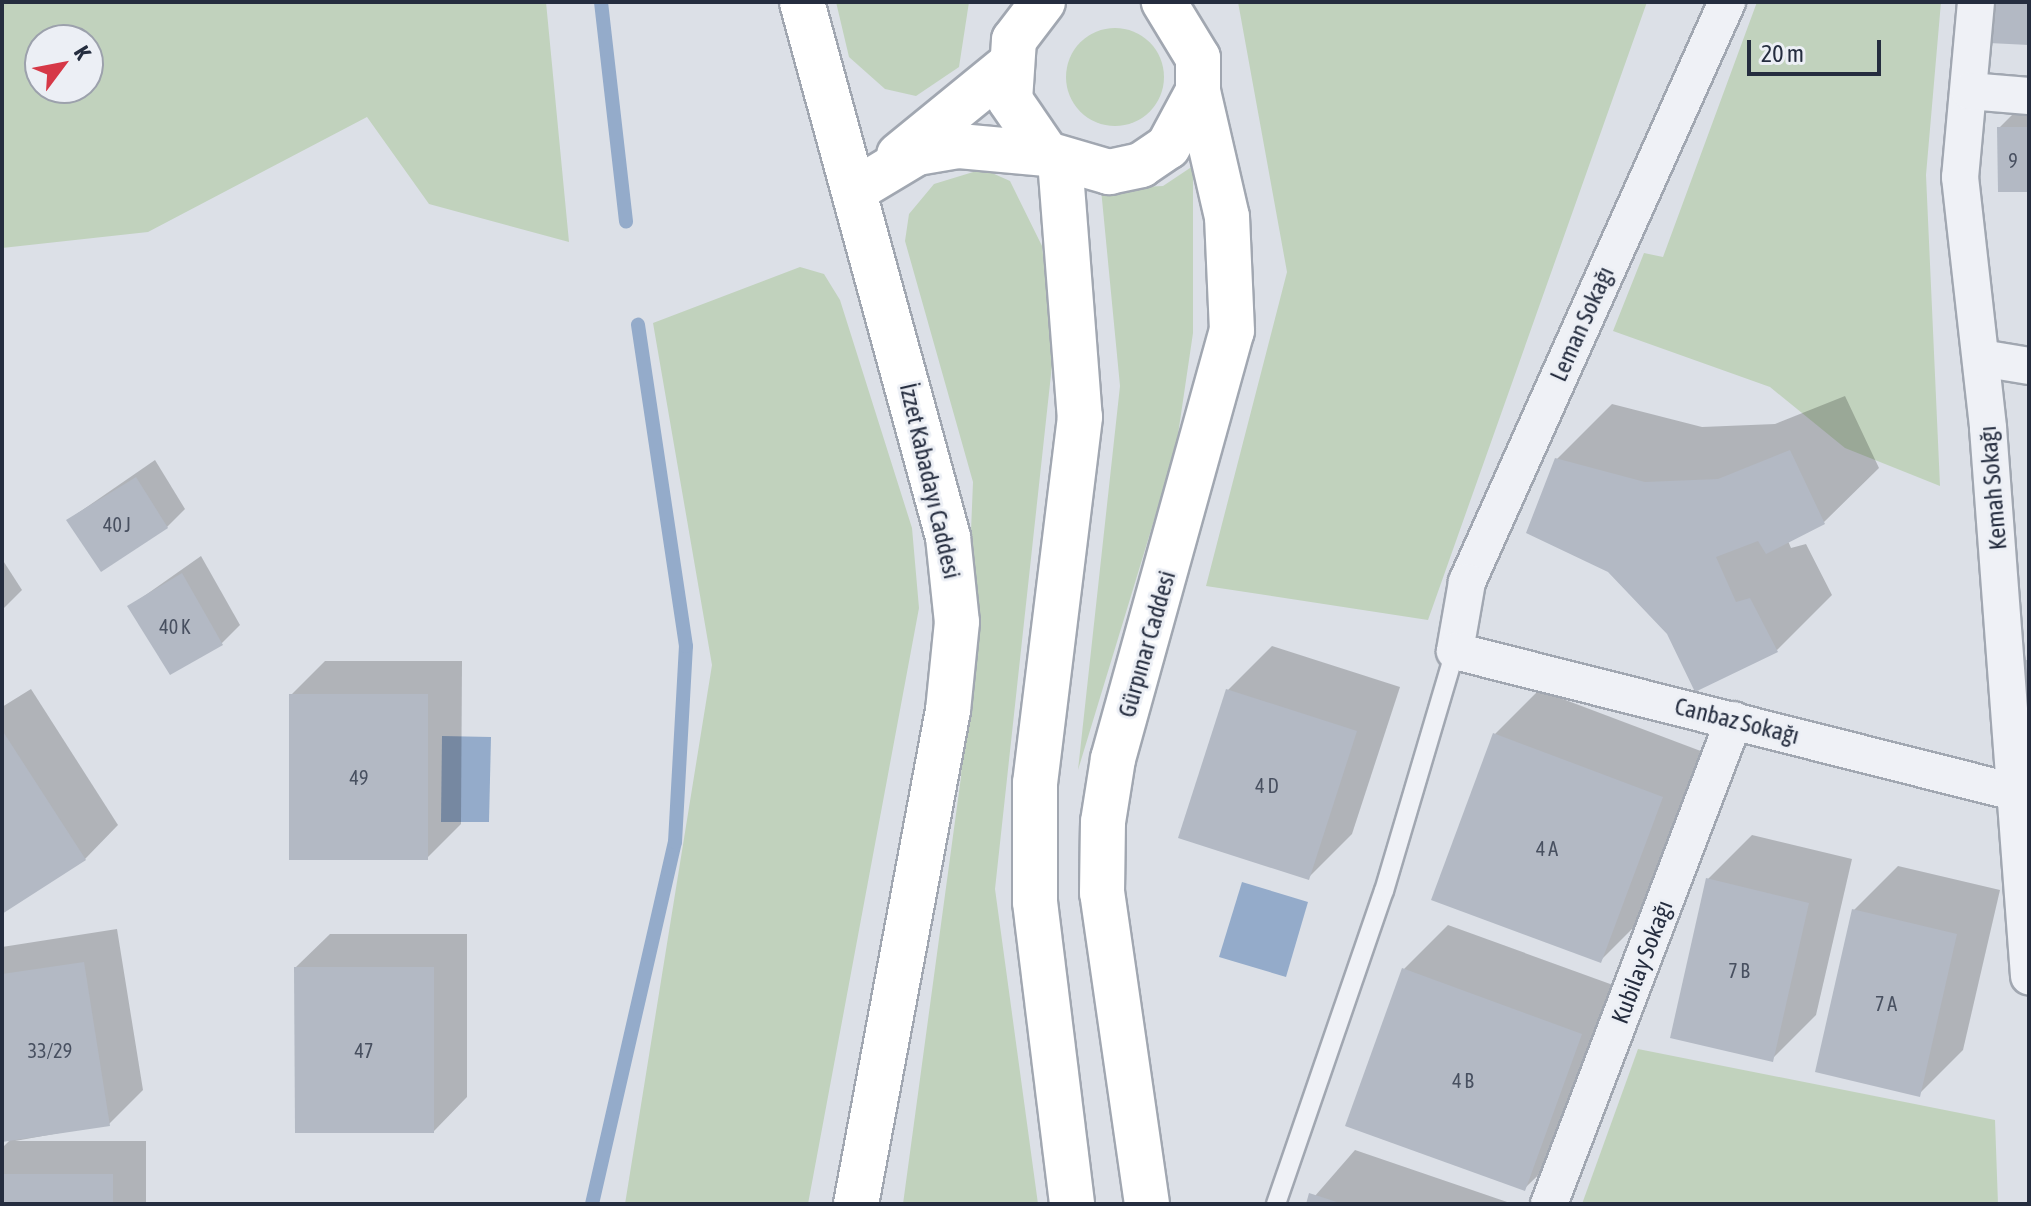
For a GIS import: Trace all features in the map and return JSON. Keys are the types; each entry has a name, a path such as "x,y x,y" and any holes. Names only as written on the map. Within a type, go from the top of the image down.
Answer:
{"main road":[{"name":"İzzet Kabadayı Caddesi","path":"802,2 857,189 948,537 957,622 948,710 856,1204"},
{"path":"857,189 1043,2"},
{"name":"Gürpınar Caddesi","path":"1147,1204 1102,893 1103,822 1113,759 1232,331 1227,217 1198,91 1198,58 1174,10"},
{"path":"1006,36 1010,100 1054,157 1080,417 1035,783 1035,902 1072,1204"},
{"path":"857,189 931,151 1054,157 1109,172 1141,165 1168,147 1198,91"}],"street":[{"name":"Leman Sokağı","path":"1455,651 1467,582 1727,2"},
{"name":"Kemah Sokağı","path":"1976,2 1960,177 1981,358 2018,793 2029,976"},
{"path":"1969,91 2029,96"},
{"path":"1981,358 2029,366"},
{"name":"Canbaz Sokağı","path":"1455,651 2018,793"},
{"name":"Kubilay Sokağı","path":"1549,1204 1734,720"}],"lane":[{"path":"1276,1204 1384,891 1455,651"}],"green space":[{"path":"2,2 546,2 569,242 429,204 367,117 148,232 2,248"},
{"path":"836,2 969,2 959,67 916,96 885,89 849,57"},
{"path":"1238,2 1647,2 1428,620 1206,586 1287,272"},
{"path":"1757,2 1941,2 1926,175 1940,486 1845,448 1770,387 1613,331 1644,253 1663,257"},
{"path":"1115,28 1134,32 1150,42 1160,58 1164,77 1160,96 1150,112 1134,122 1115,126 1096,122 1080,112 1070,96 1066,77 1070,58 1080,42 1096,32"},
{"path":"1193,166 1193,333 1176,448 1078,770 1120,386 1101,189 1163,186"},
{"path":"983,169 1010,181 1042,246 1054,347 995,889 1038,1204 903,1204 961,777 973,482 905,241 909,214 934,184"},
{"path":"800,267 824,274 840,300 912,528 919,608 808,1204 625,1204 712,665 653,323"},
{"path":"1638,1049 1995,1120 1998,1204 1582,1204"}],"water":[{"path":"442,736 491,737 489,822 441,822"},
{"path":"1242,882 1308,902 1286,977 1219,957"}],"building":[{"path":"1992,2 2029,2 2029,45 1989,43"},
{"path":"1997,127 2029,127 2029,192 1998,192"},
{"path":"1790,450 1825,524 1766,554 1758,541 1716,557 1736,602 1750,598 1778,652 1695,692 1667,634 1608,572 1526,533 1555,458 1645,482 1718,479"},
{"path":"136,477 168,528 101,572 66,520"},
{"path":"182,573 223,645 170,675 127,606"},
{"path":"2024,660 2029,660 2029,687 2027,687"},
{"path":"1226,689 1357,731 1309,880 1178,838"},
{"path":"289,694 428,694 428,860 289,860"},
{"path":"2,730 86,860 2,914"},
{"path":"1493,733 1663,797 1601,963 1431,900"},
{"path":"1706,878 1809,903 1773,1062 1670,1038"},
{"path":"1852,909 1957,934 1920,1097 1815,1072"},
{"path":"84,962 110,1126 2,1142 2,974"},
{"path":"294,967 434,967 434,1133 295,1133"},
{"path":"1402,968 1582,1034 1525,1191 1345,1126"},
{"path":"2,1174 113,1174 113,1204 2,1204"},
{"path":"1309,1193 1340,1203 1306,1204"}],"waterway":[{"path":"601,2 626,222"},
{"path":"592,1204 675,842 686,646 638,325"}]}
